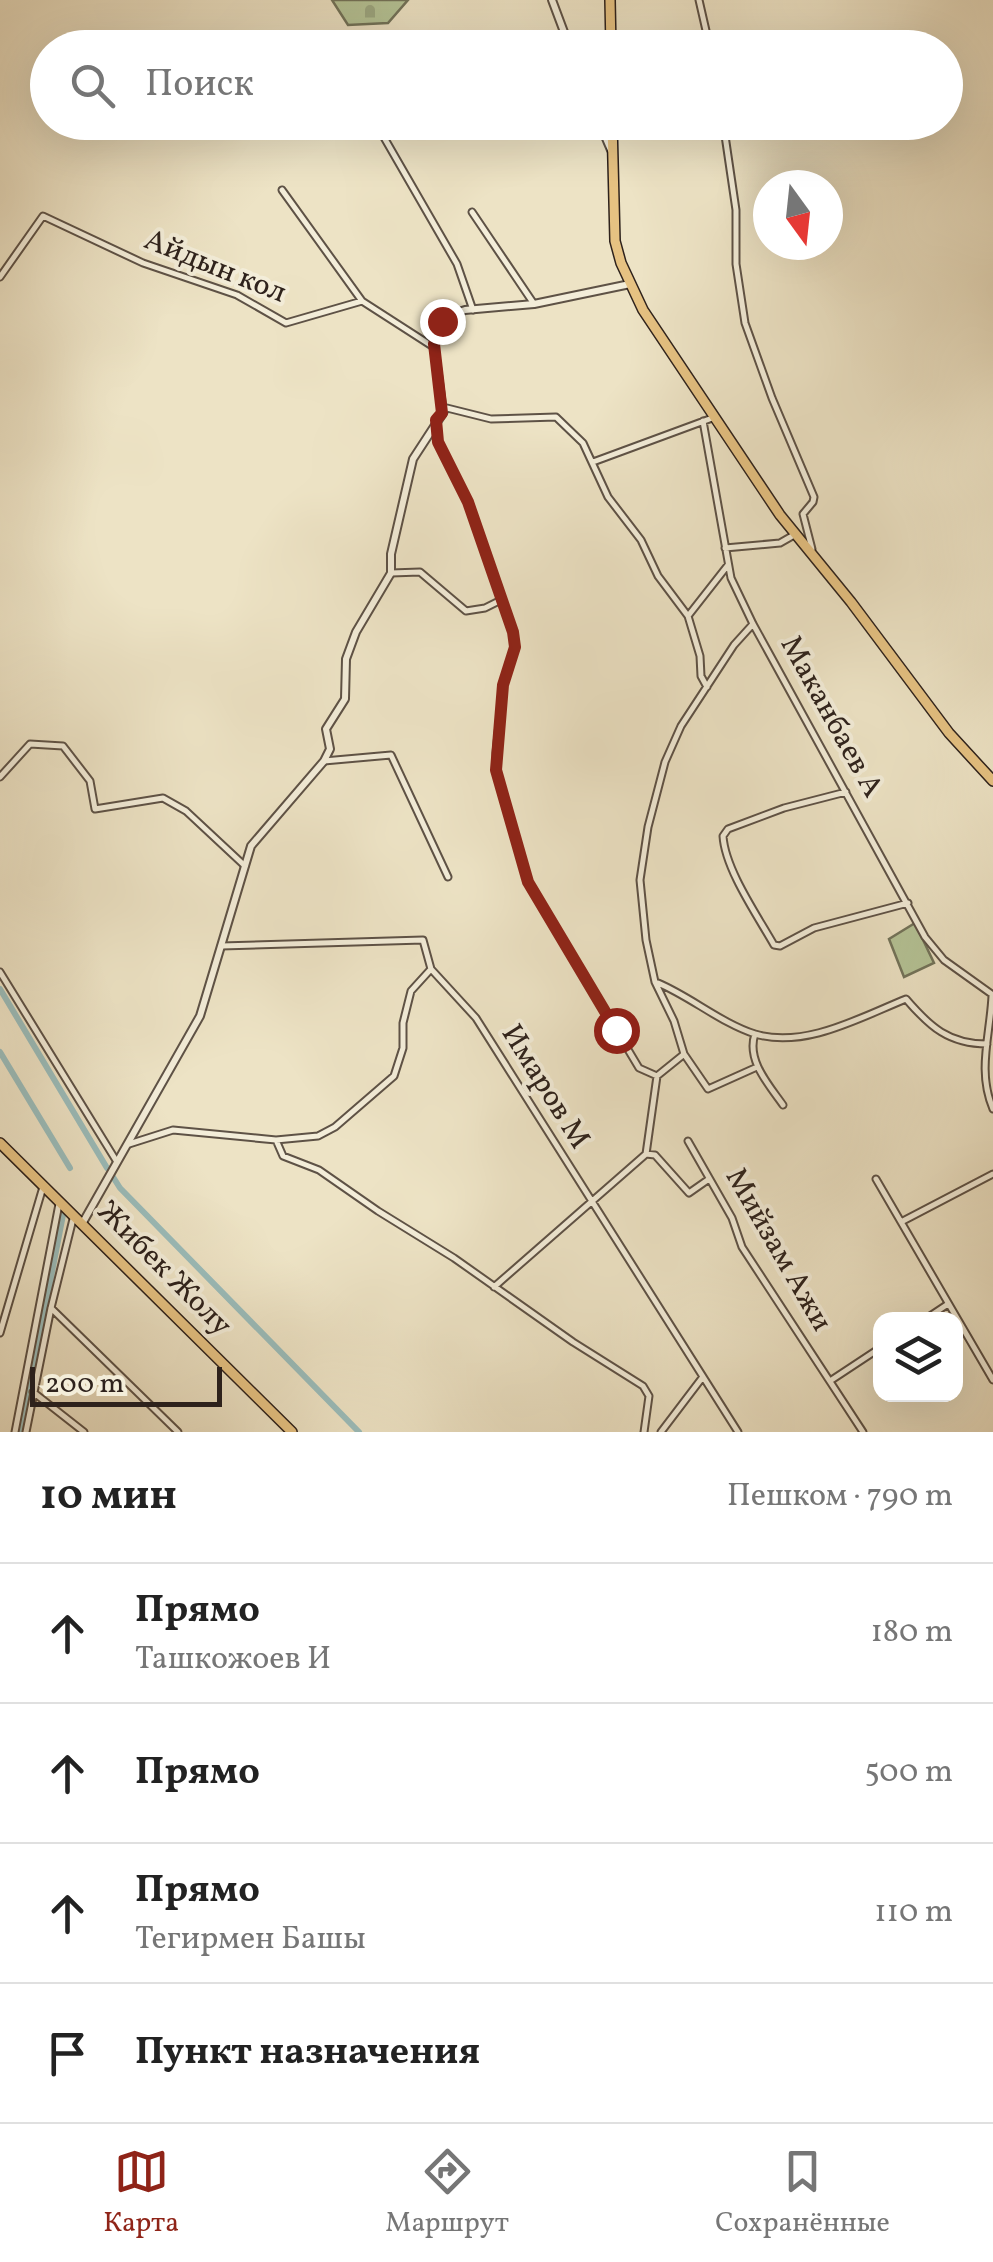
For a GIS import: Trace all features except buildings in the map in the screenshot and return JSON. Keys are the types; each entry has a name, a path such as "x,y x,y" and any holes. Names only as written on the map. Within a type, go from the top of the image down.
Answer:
{"main road":[{"path":"610,0 611,30"},
{"path":"612,140 615,241 643,310 796,534 949,733 993,781"},
{"name":"Жибек Жолу","path":"0,1144 292,1432"}],"street":[{"path":"552,0 563,30"},
{"path":"699,0 706,30"},
{"path":"385,140 457,264 474,310"},
{"path":"607,140 612,152"},
{"path":"726,140 745,324 814,497 803,514 803,522 817,560"},
{"path":"282,190 362,301 435,348"},
{"path":"472,212 534,304"},
{"name":"Айдын кол","path":"0,276 43,216 143,264 237,294 286,322 362,301"},
{"path":"442,413 435,348 444,317 630,284"},
{"path":"82,1224 200,1016 251,846 330,749 326,729 346,700 346,659 390,573 414,459 447,408 491,419 556,417 583,443 608,497 641,540 658,576 688,616 707,688"},
{"path":"593,462 715,417"},
{"path":"436,420 438,442 468,502 515,647 503,685 496,770 528,882 639,1068 658,1076"},
{"name":"Маканбаев А","path":"703,421 731,578 753,624 926,936 944,960 993,994"},
{"path":"725,548 780,543 796,534"},
{"path":"688,616 728,565"},
{"path":"390,573 420,572 466,611 501,600"},
{"path":"753,624 734,645 682,726 665,762 648,827 640,880 655,982 674,1021 684,1054 708,1089 758,1068"},
{"path":"0,777 30,744 63,746 90,781 95,809 163,798 186,811 245,866"},
{"path":"324,761 391,755 448,877"},
{"path":"846,792 784,808 728,829 722,836 723,847 750,904 774,944 780,946 814,928 908,903"},
{"name":"Имаров М","path":"221,946 423,940 431,969 476,1018 738,1432"},
{"path":"126,1145 173,1130 276,1140 326,1132 394,1076 403,1048 406,1007 417,982 431,969"},
{"path":"0,972 117,1162"},
{"path":"655,982 755,1034 823,1032 906,999 932,1028 963,1042 988,1044"},
{"path":"993,994 982,1064 993,1109"},
{"path":"755,1034 752,1044 758,1068 783,1105"},
{"path":"494,1288 646,1154 658,1076 684,1054"},
{"path":"276,1140 283,1156 319,1170 643,1386 649,1396 644,1432"},
{"name":"Мийзам Ажи","path":"688,1141 732,1218 742,1247 862,1432"},
{"path":"646,1154 655,1155 689,1193 710,1178"},
{"path":"901,1222 993,1174"},
{"path":"876,1178 993,1380"},
{"path":"0,1333 44,1184"},
{"path":"15,1432 60,1200"},
{"path":"26,1432 74,1215"},
{"path":"936,1312 948,1304"},
{"path":"51,1308 178,1432"},
{"path":"830,1381 873,1353"},
{"path":"660,1432 702,1378"},
{"path":"33,1392 84,1432"}],"green space":[{"path":"332,0 408,0 388,23 348,25"},
{"path":"915,923 934,963 904,977 889,939"}],"waterway":[{"path":"0,989 107,1168"},
{"path":"0,1052 70,1168"},
{"path":"113,1177 359,1432"},
{"path":"21,1432 63,1215"}],"route":[{"path":"442,321 434,344 442,413 436,420 438,442 468,502 515,647 503,685 496,770 528,882 616,1030"}]}
